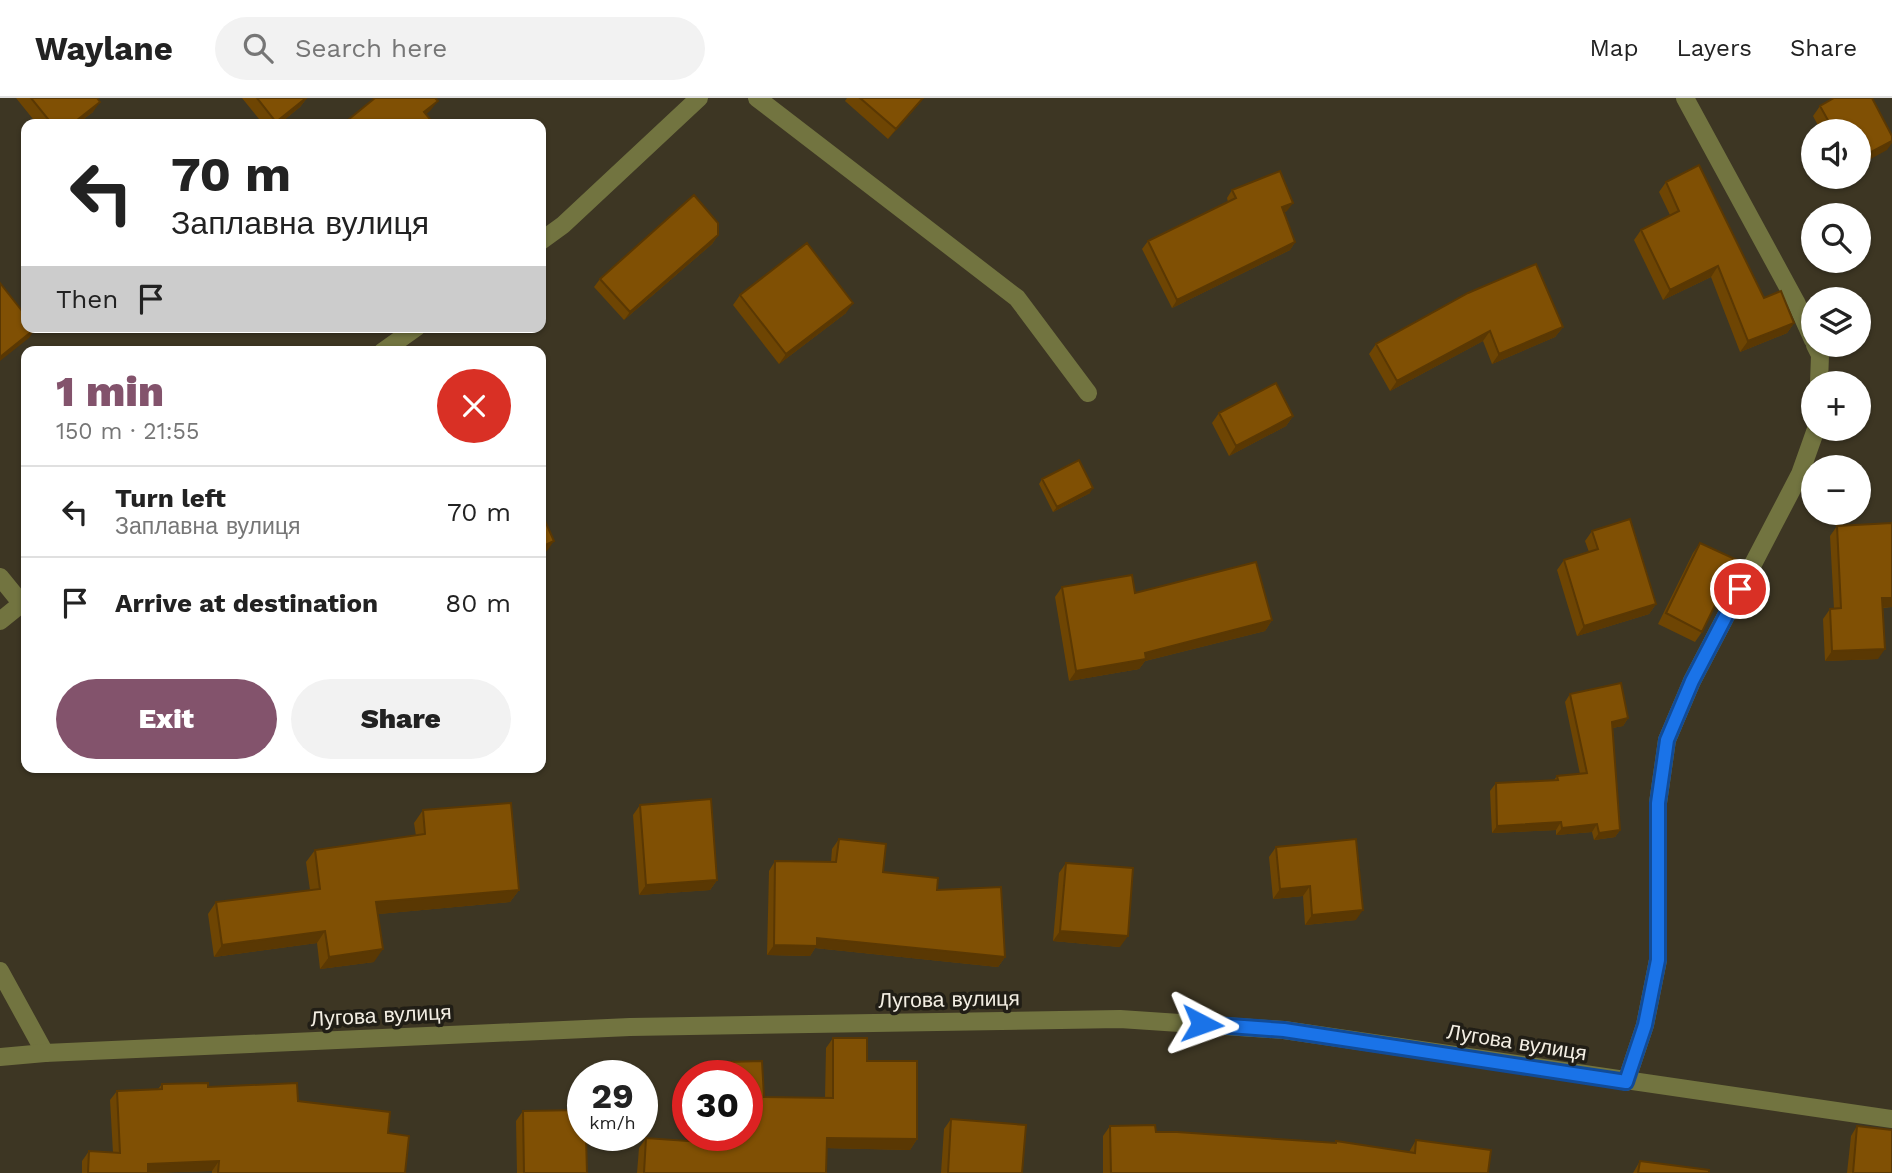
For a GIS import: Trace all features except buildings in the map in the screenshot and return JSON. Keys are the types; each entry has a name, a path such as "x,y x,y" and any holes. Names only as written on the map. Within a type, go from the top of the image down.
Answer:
{"street":[{"path":"546,237 563,225 699,98"},
{"path":"757,98 1017,298 1088,393"},
{"path":"1685,98 1801,313"},
{"path":"390,346 409,333"},
{"path":"1626,1082 1645,1025 1658,960 1658,803 1667,740 1692,681 1800,474 1812,441"},
{"path":"0,577 21,599"},
{"path":"0,621 21,604"},
{"path":"0,971 45,1052"},
{"name":"Лугова вулиця","path":"0,1057 45,1052 630,1027 1120,1019 1284,1030 1892,1119"}],"route":[{"path":"1202,1024 1284,1030 1626,1082 1645,1025 1658,960 1658,803 1667,740 1692,681 1740,589"}]}
